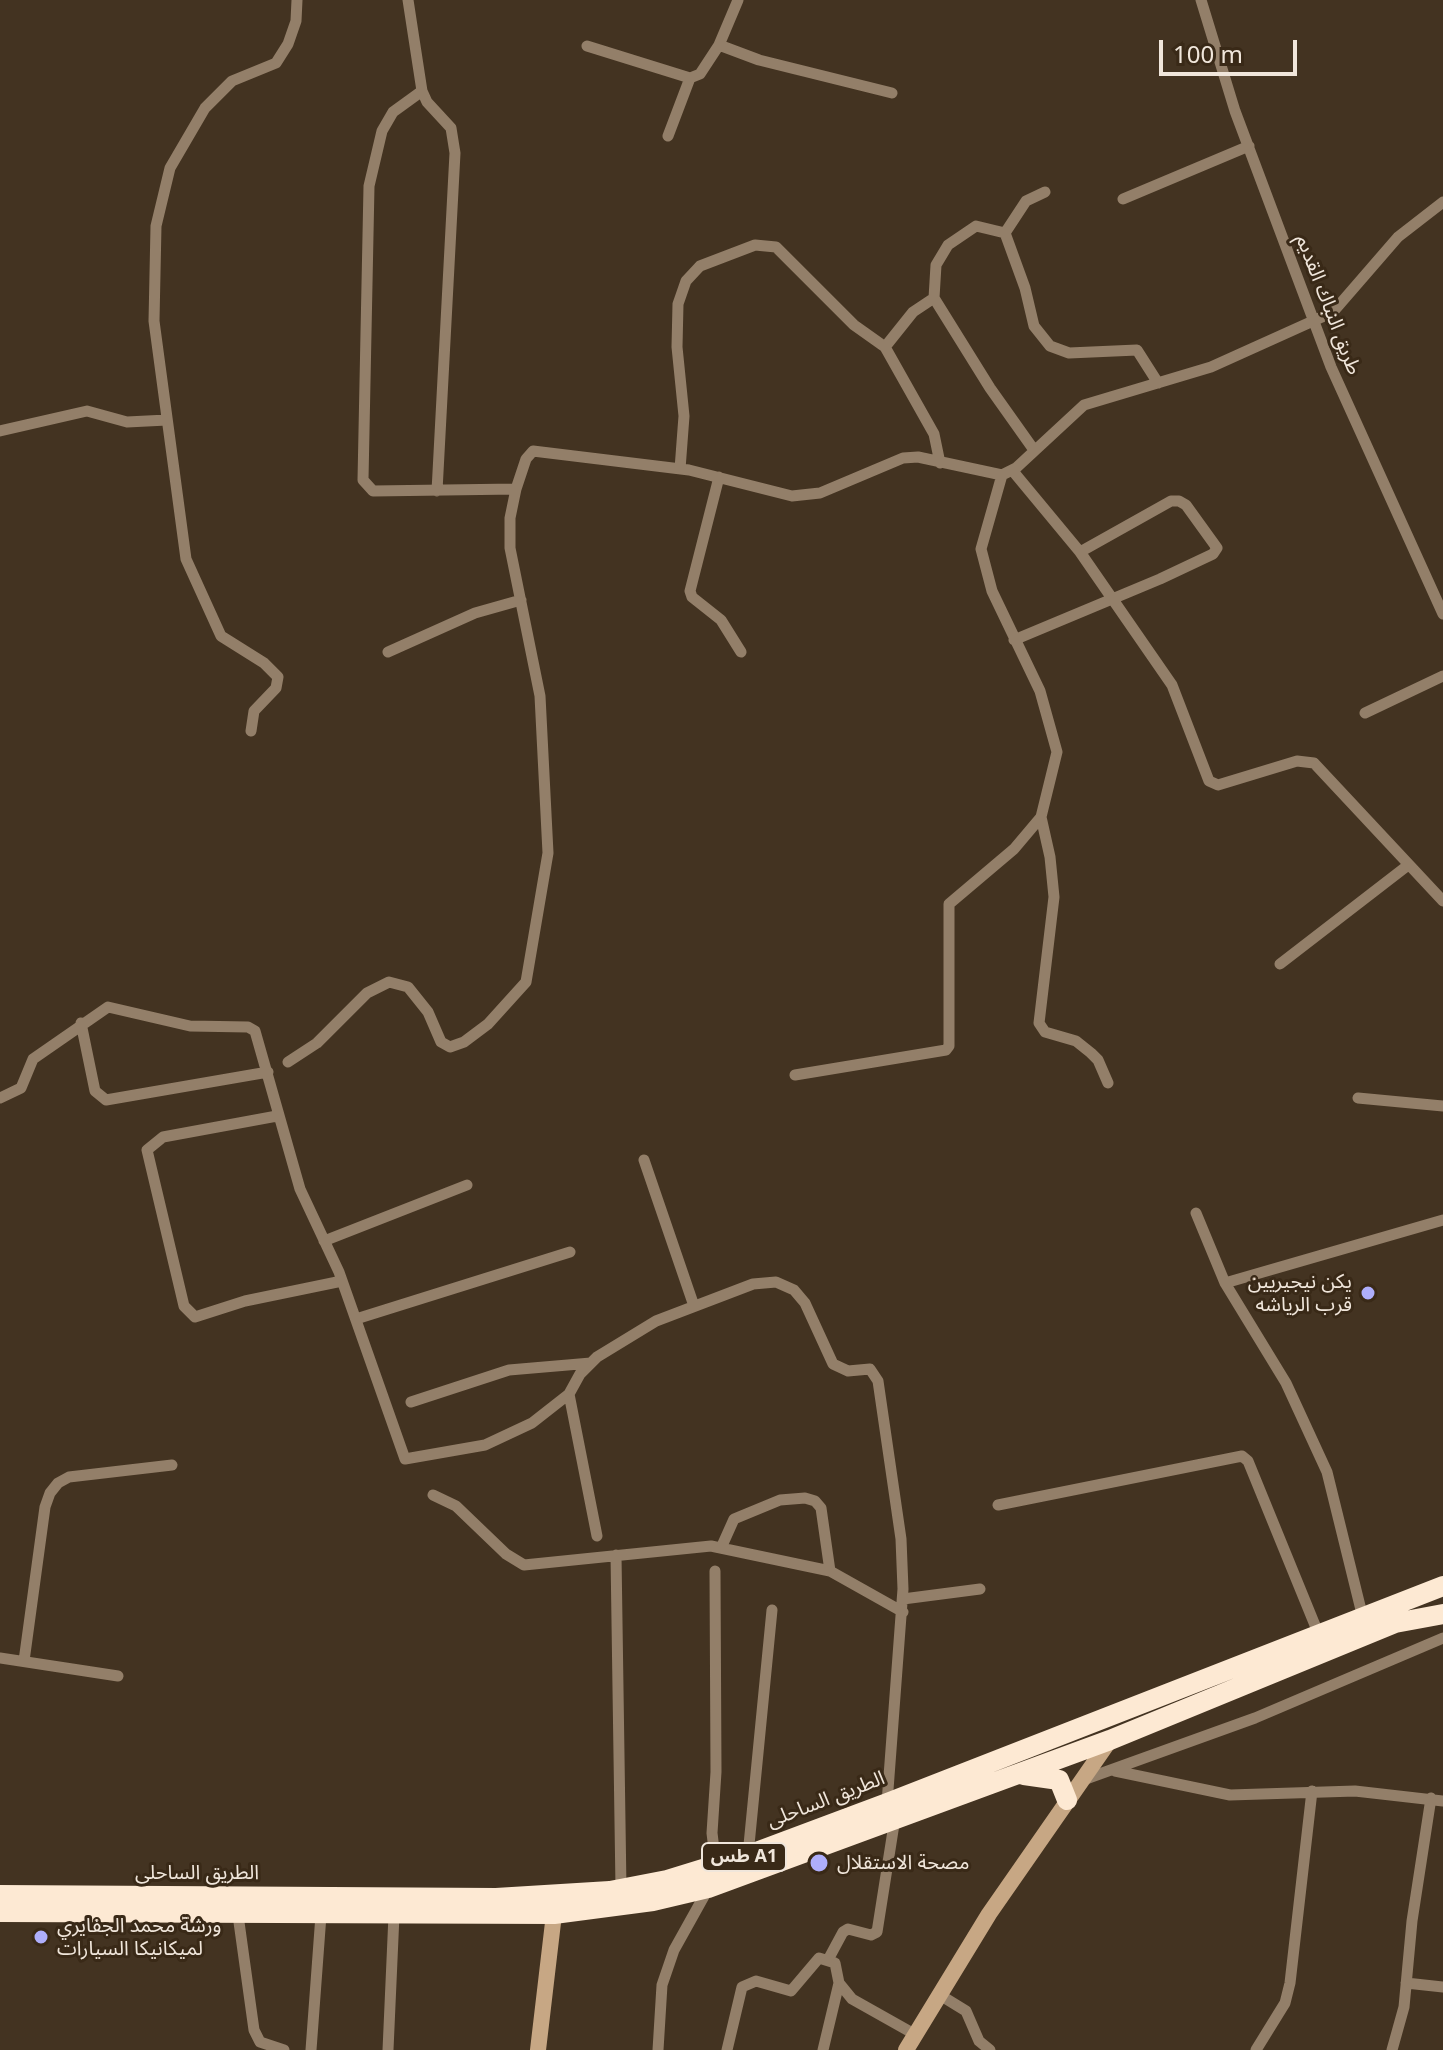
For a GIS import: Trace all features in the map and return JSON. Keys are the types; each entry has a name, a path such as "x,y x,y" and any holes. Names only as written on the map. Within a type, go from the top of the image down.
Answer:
{"highway":[{"name":"الطريق الساحلى","path":"0,1912 554,1914 653,1901 708,1888 891,1810 1443,1586"},
{"name":"الطريق الساحلى","path":"0,1895 496,1898 621,1889 716,1866 1012,1775 1110,1740 1395,1623 1443,1614"},
{"path":"1012,1775 1052,1776 1059,1780 1067,1800"}],"street":[{"path":"251,731 254,711 276,688 278,677 264,663 221,636 190,568 154,321 156,226 167,177 179,150 215,94 232,81 265,69 283,55 296,21 297,0"},
{"path":"408,0 422,91 427,102 451,128 455,153 437,491"},
{"path":"587,46 690,78 700,74 719,45 738,0"},
{"name":"طريق النباك القديم","path":"1201,0 1224,80 1362,441 1443,614"},
{"path":"719,45 759,60 892,93"},
{"path":"668,136 690,78"},
{"path":"422,91 393,112 382,131 369,186 363,480 373,491 516,489"},
{"path":"1123,199 1249,146"},
{"path":"1005,233 1026,201 1045,192"},
{"path":"795,1075 946,1050 949,1046 949,904 1014,849 1041,817 1057,752 1040,691 992,591 981,549 1007,472 1084,405 1211,367 1315,320 1341,304 1398,237 1443,202"},
{"path":"1005,233 976,226 948,245 936,265 934,298 990,388 1034,450"},
{"path":"1005,233 1025,288 1034,326 1050,346 1069,353 1137,350 1158,383"},
{"path":"680,469 684,416 677,347 678,304 686,281 700,266 755,245 776,247 854,325 885,347 934,434 940,463"},
{"path":"885,347 913,312 934,298"},
{"path":"0,432 87,411 127,422 167,420"},
{"path":"288,1062 317,1043 367,993 389,982 408,987 428,1012 441,1042 450,1047 464,1042 488,1024 526,982 548,853 540,696 510,548 510,518 526,459 533,451 680,469 762,491 806,495 830,489 869,469 903,458 1007,472 1080,552 1110,600 1172,685 1209,781 1218,785 1297,761 1314,763 1443,901"},
{"path":"719,477 690,591 692,597 721,620 741,652"},
{"path":"1014,640 1213,554 1215,545 1186,505 1171,501 1080,552"},
{"path":"388,652 475,613 521,600"},
{"path":"1365,713 1443,676"},
{"path":"1041,817 1050,857 1054,897 1039,1023 1045,1032 1076,1041 1091,1053 1098,1060 1108,1083"},
{"path":"1280,964 1407,866"},
{"path":"0,1098 21,1088 33,1059 99,1010 120,1007 190,1026 248,1027 260,1036 277,1116 300,1189 342,1281 405,1459 485,1445 506,1436 551,1410 569,1394 591,1363 656,1321 731,1290 776,1282 794,1290 805,1303 833,1364 842,1370 864,1368 873,1373 878,1381 886,1427 901,1539 903,1606 891,1810 877,1932 871,1935 848,1929 843,1932 829,1958 814,1962 797,1988 791,1991 756,1981 742,1987 727,2050"},
{"path":"81,1023 95,1091 106,1100 268,1072"},
{"path":"1358,1098 1443,1106"},
{"path":"277,1116 163,1137 147,1150 184,1306 195,1317 245,1301 342,1281"},
{"path":"644,1160 694,1306"},
{"path":"324,1241 467,1185"},
{"path":"1196,1213 1225,1283 1286,1383 1327,1472 1363,1618"},
{"path":"1225,1283 1443,1220"},
{"path":"356,1319 570,1252"},
{"path":"411,1402 509,1370 591,1363"},
{"path":"569,1394 597,1536"},
{"path":"998,1505 1242,1456 1248,1461 1319,1635"},
{"path":"24,1661 45,1507 50,1493 58,1483 69,1477 172,1465"},
{"path":"433,1495 456,1506 506,1554 524,1565 721,1548 830,1571 903,1606 980,1589"},
{"path":"721,1548 728,1528 742,1514 780,1500 805,1498 815,1501 821,1508 830,1571"},
{"path":"616,1555 621,1889"},
{"path":"715,1571 716,1772 712,1833 716,1866"},
{"path":"748,1855 772,1610"},
{"path":"1059,1780 1081,1781 1255,1718 1443,1638"},
{"path":"0,1658 118,1676"},
{"path":"906,2050 989,1914 1110,1740"},
{"path":"1113,1770 1173,1786 1230,1795 1312,1791 1437,1799 1404,2007 1392,2050"},
{"path":"1256,2050 1285,2003 1290,1983 1312,1814 1312,1791"},
{"path":"658,2050 662,1985 674,1950 708,1888"},
{"path":"538,2050 554,1914"},
{"path":"238,1915 254,2030 260,2042 284,2050"},
{"path":"311,2050 321,1915"},
{"path":"388,2050 394,1915"},
{"path":"823,2050 839,1983 835,1963 829,1958"},
{"path":"839,1983 852,1999 916,2035"},
{"path":"1406,1983 1443,1987"},
{"path":"940,1995 966,2011 979,2041 990,2050"}],"place":[{"name":"يكن نيجيريين قرب الرياشه","path":"1368,1293"},
{"name":"مصحة الاستقلال","path":"819,1863"},
{"name":"ورشة محمد الجفايري لميكانيكا السيارات","path":"41,1937"}]}
